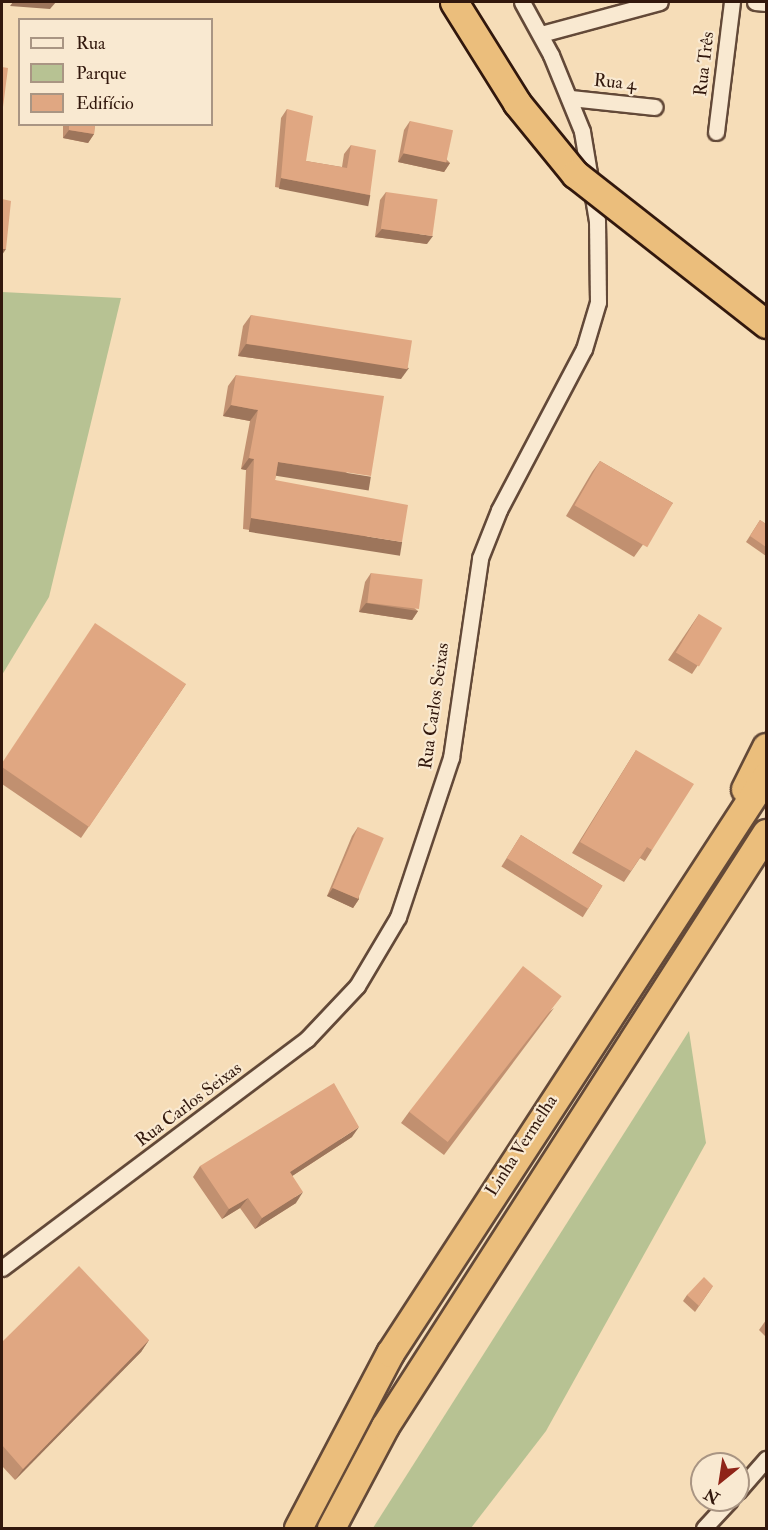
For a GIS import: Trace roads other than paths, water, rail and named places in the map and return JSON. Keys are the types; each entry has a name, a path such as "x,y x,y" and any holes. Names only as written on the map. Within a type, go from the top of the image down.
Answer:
{"highway":[{"path":"454,2 517,103 575,174 766,324"},
{"path":"693,888 766,747"},
{"name":"Linha Vermelha","path":"298,1528 331,1460 441,1270 766,776"},
{"name":"Linha Vermelha","path":"331,1528 385,1426 766,833"}],"street":[{"name":"Rua Carlos Seixas","path":"2,1268 307,1039 357,986 398,917 451,758 480,558 499,510 584,349 598,302 597,221 571,98 541,34 522,2"},
{"path":"541,34 660,2"},
{"name":"Rua Três","path":"716,132 732,2"},
{"path":"755,2 766,3"},
{"name":"Rua 4","path":"571,98 655,107"},
{"path":"750,1477 766,1459"},
{"path":"704,1528 719,1512"}]}
